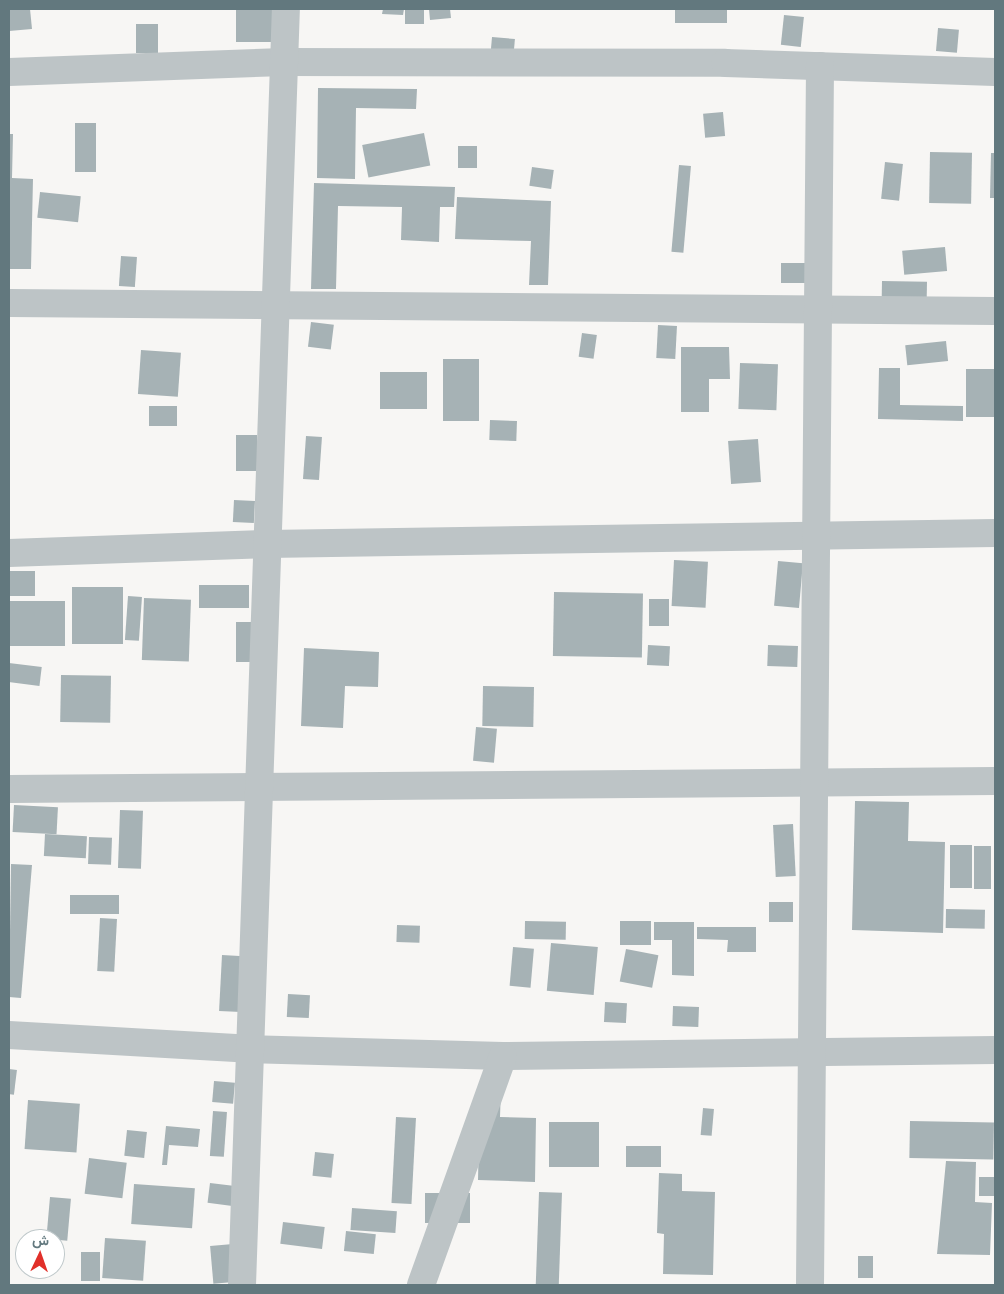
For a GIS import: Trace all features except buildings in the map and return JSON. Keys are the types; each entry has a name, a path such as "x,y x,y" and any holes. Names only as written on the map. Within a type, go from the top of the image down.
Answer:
{"street":[{"path":"242,1285 249,1049 262,785 267,544 286,9"},
{"path":"9,72 284,62 820,66 995,72"},
{"path":"810,1285 814,534 820,311 820,66"},
{"path":"9,303 275,308 995,311"},
{"path":"9,553 267,544 814,534 995,533"},
{"path":"9,789 812,780 995,781"},
{"path":"9,1036 249,1049 503,1056 995,1050"},
{"path":"421,1285 503,1056"}]}
